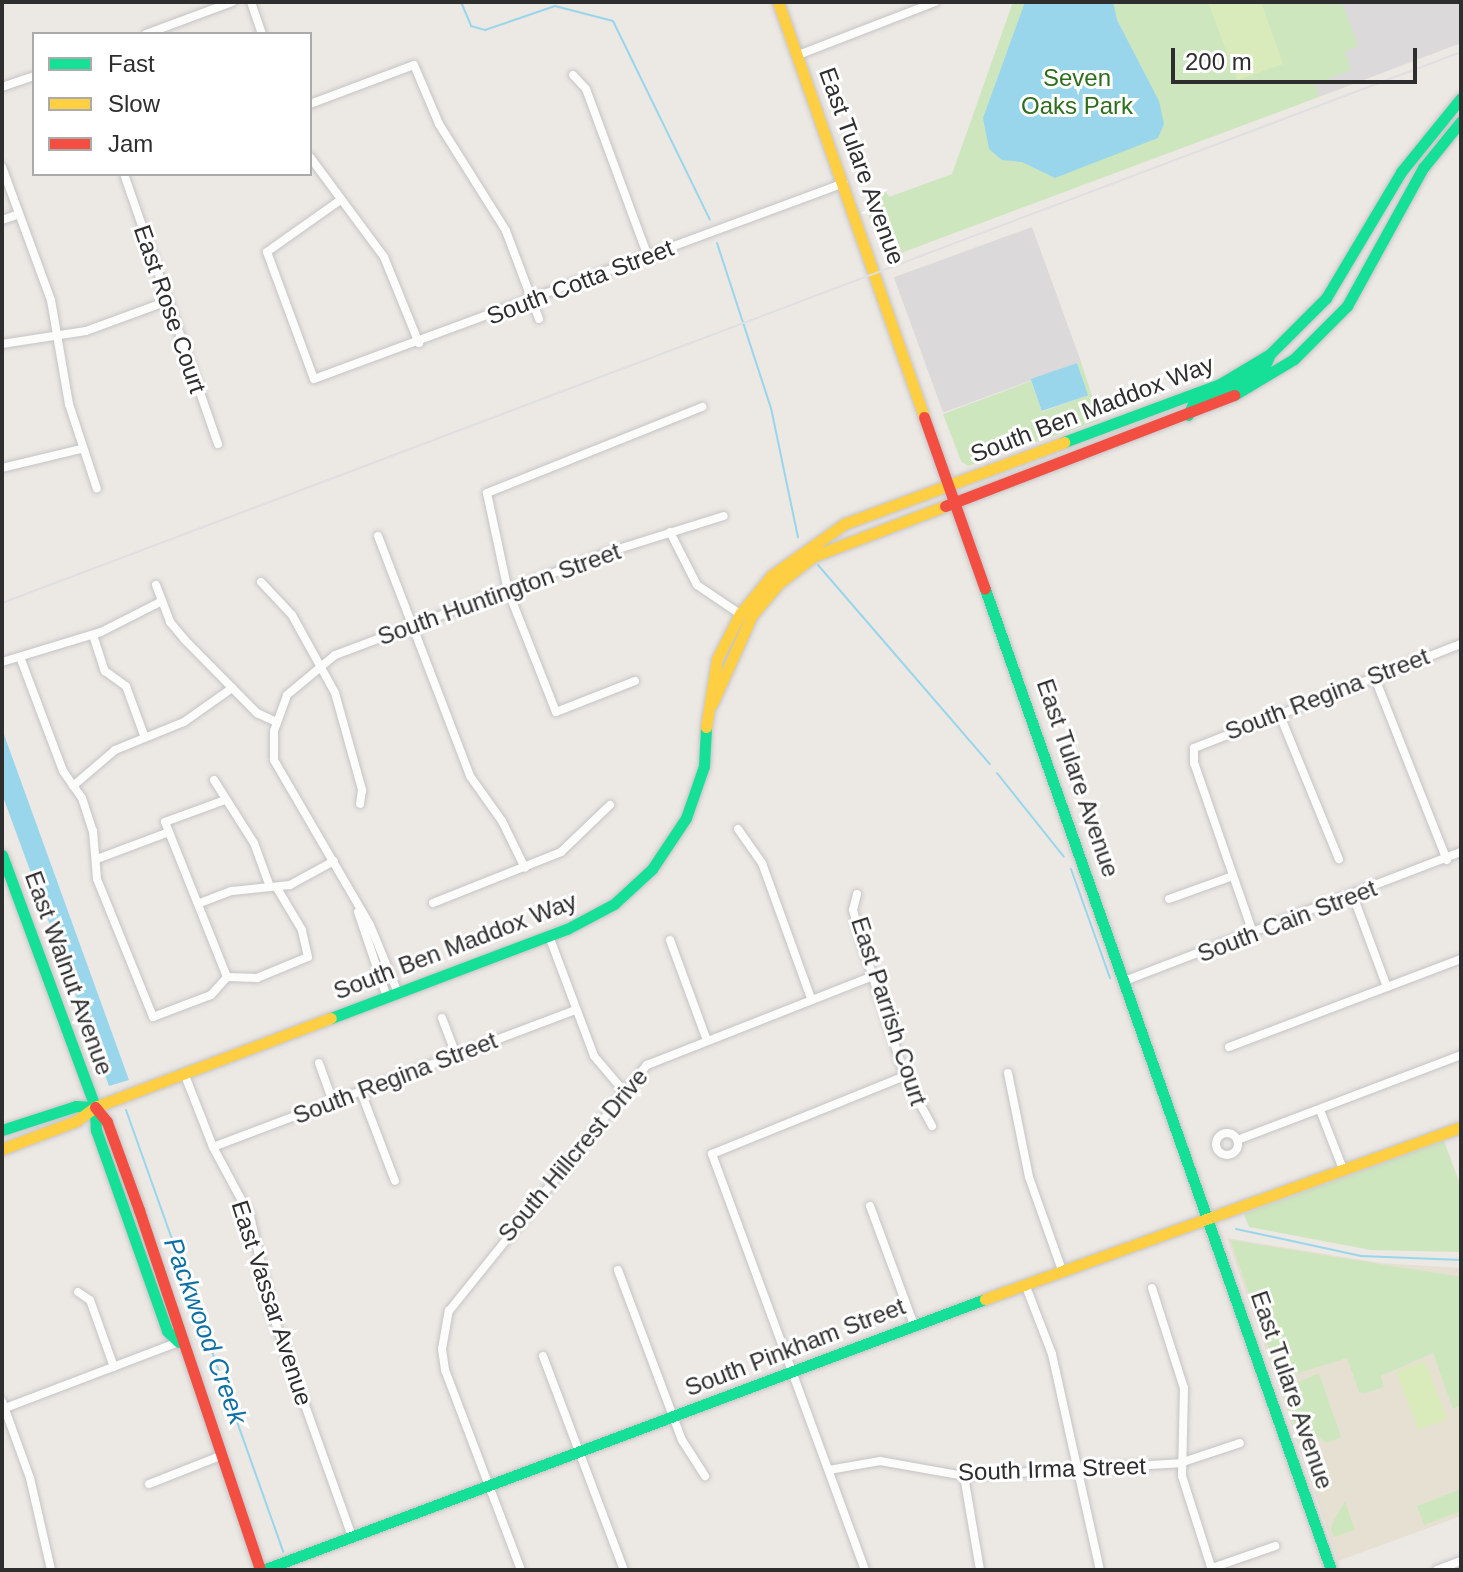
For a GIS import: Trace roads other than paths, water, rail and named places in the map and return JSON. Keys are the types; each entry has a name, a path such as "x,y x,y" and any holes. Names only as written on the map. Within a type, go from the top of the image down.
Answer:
{"main road":[{"name":"East Tulare Avenue","path":"778,2 845,182 1127,980 1331,1570"},
{"name":"South Ben Maddox Way","path":"2,1149 76,1121 95,1107 549,936 614,904 663,856 698,790 715,664 740,614 772,575 819,538 1220,384 1270,354 1326,298 1401,172 1461,98"},
{"name":"South Ben Maddox Way","path":"711,704 745,626 791,572 850,539 1188,415 1255,385 1318,337 1347,306 1423,168 1461,121"},
{"path":"1188,415 1193,404 1264,368 1270,354"},
{"name":"East Walnut Avenue","path":"2,855 95,1107 96,1130 167,1331 179,1342 262,1570"},
{"name":"South Ben Maddox Way","path":"2,1130 76,1106 95,1107"},
{"name":"South Pinkham Street","path":"262,1570 1062,1270 1461,1127"}],"street":[{"path":"151,32 232,2"},
{"path":"251,2 261,32"},
{"path":"798,55 935,2"},
{"path":"312,103 414,65 439,124 506,231 539,319"},
{"path":"573,75 586,89 648,257"},
{"path":"2,87 32,77"},
{"path":"312,160 339,201 384,257 419,343"},
{"path":"2,167 60,336 81,449 97,489"},
{"name":"East Rose Court","path":"124,176 218,444"},
{"name":"South Cotta Street","path":"339,201 267,252 314,379 419,343 845,182"},
{"path":"2,220 19,214"},
{"path":"2,344 60,336 168,301"},
{"path":"635,681 556,712 508,591 487,493 702,407"},
{"path":"2,468 81,449"},
{"name":"South Huntington Street","path":"276,722 287,695 321,663 412,626 670,532 724,516"},
{"path":"670,532 697,585 740,614"},
{"path":"378,536 470,776 502,821 525,868"},
{"path":"261,582 292,615 321,663 362,790 360,804"},
{"path":"156,585 170,622 257,713 276,722 272,745 279,773 334,861 375,936 392,995"},
{"path":"2,662 93,635 162,601"},
{"path":"93,635 105,671 126,686 145,738"},
{"name":"South Regina Street","path":"1233,876 1194,763 1194,748 1461,644"},
{"path":"20,657 93,831 97,879 153,1017 211,995 227,977"},
{"path":"1374,676 1447,860"},
{"path":"73,786 115,750 184,722 232,688"},
{"path":"1279,713 1339,859"},
{"path":"214,780 254,843 273,886 302,930 308,957 257,978 227,977"},
{"path":"225,800 165,822 200,903 227,977"},
{"path":"433,903 525,868 570,845 610,805"},
{"path":"738,829 762,863 811,998"},
{"path":"97,859 169,832"},
{"name":"South Cain Street","path":"1127,980 1447,860 1461,852"},
{"name":"South Cain Street","path":"1447,860 1461,860"},
{"path":"200,903 273,886 334,861"},
{"path":"1169,899 1233,876 1253,933"},
{"name":"East Parrish Court","path":"857,894 853,910 905,1076 932,1126"},
{"path":"1353,896 1387,987"},
{"path":"549,936 594,1056 622,1089"},
{"path":"670,940 706,1038"},
{"path":"1229,1047 1461,959"},
{"name":"South Hillcrest Drive","path":"489,1485 445,1370 445,1326 459,1294 622,1089 662,1055 873,976"},
{"name":"South Regina Street","path":"213,1147 576,1010"},
{"path":"442,1018 456,1055"},
{"path":"1240,1139 1461,1055"},
{"path":"319,1063 333,1102"},
{"name":"East Vassar Avenue","path":"184,1073 213,1147 250,1216 272,1313 352,1537"},
{"path":"1008,1073 1029,1177 1062,1270"},
{"path":"865,1570 712,1154 905,1076"},
{"path":"361,1092 395,1181"},
{"path":"1320,1110 1343,1169"},
{"path":"870,1206 914,1325"},
{"path":"618,1270 673,1416 705,1476"},
{"path":"1025,1284 1052,1354 1100,1570"},
{"path":"1152,1288 1184,1388 1180,1463 1212,1569 1275,1546"},
{"path":"78,1292 90,1300 114,1367"},
{"path":"51,1570 30,1478 3,1405 179,1342"},
{"path":"543,1356 624,1570"},
{"name":"South Irma Street","path":"829,1470 880,1461 964,1476 1180,1463 1240,1443"},
{"path":"149,1484 220,1456"},
{"path":"964,1476 980,1570"},
{"path":"489,1485 521,1570"},
{"path":"1437,1570 1461,1561"}],"water":[{"path":"1025,2 1113,2 1117,20 1159,101 1164,124 1158,138 1055,178 1022,162 1002,160 989,149 983,118"},
{"path":"1077,363 1088,395 1042,411 1031,379"},
{"path":"2,729 129,1080 109,1086 2,794"}],"waterway":[{"path":"461,2 471,26 485,30 555,6 613,21 710,220"},
{"path":"717,243 771,408 798,537"},
{"path":"818,565 990,764"},
{"path":"997,773 1064,857"},
{"path":"1071,869 1110,978"},
{"name":"Packwood Creek","path":"126,1110 283,1552"},
{"path":"1236,1229 1361,1256 1461,1260"}],"railway":[{"path":"2,603 1461,52"}],"park label":[{"name":"Seven Oaks Park","path":"1077,92"}]}
